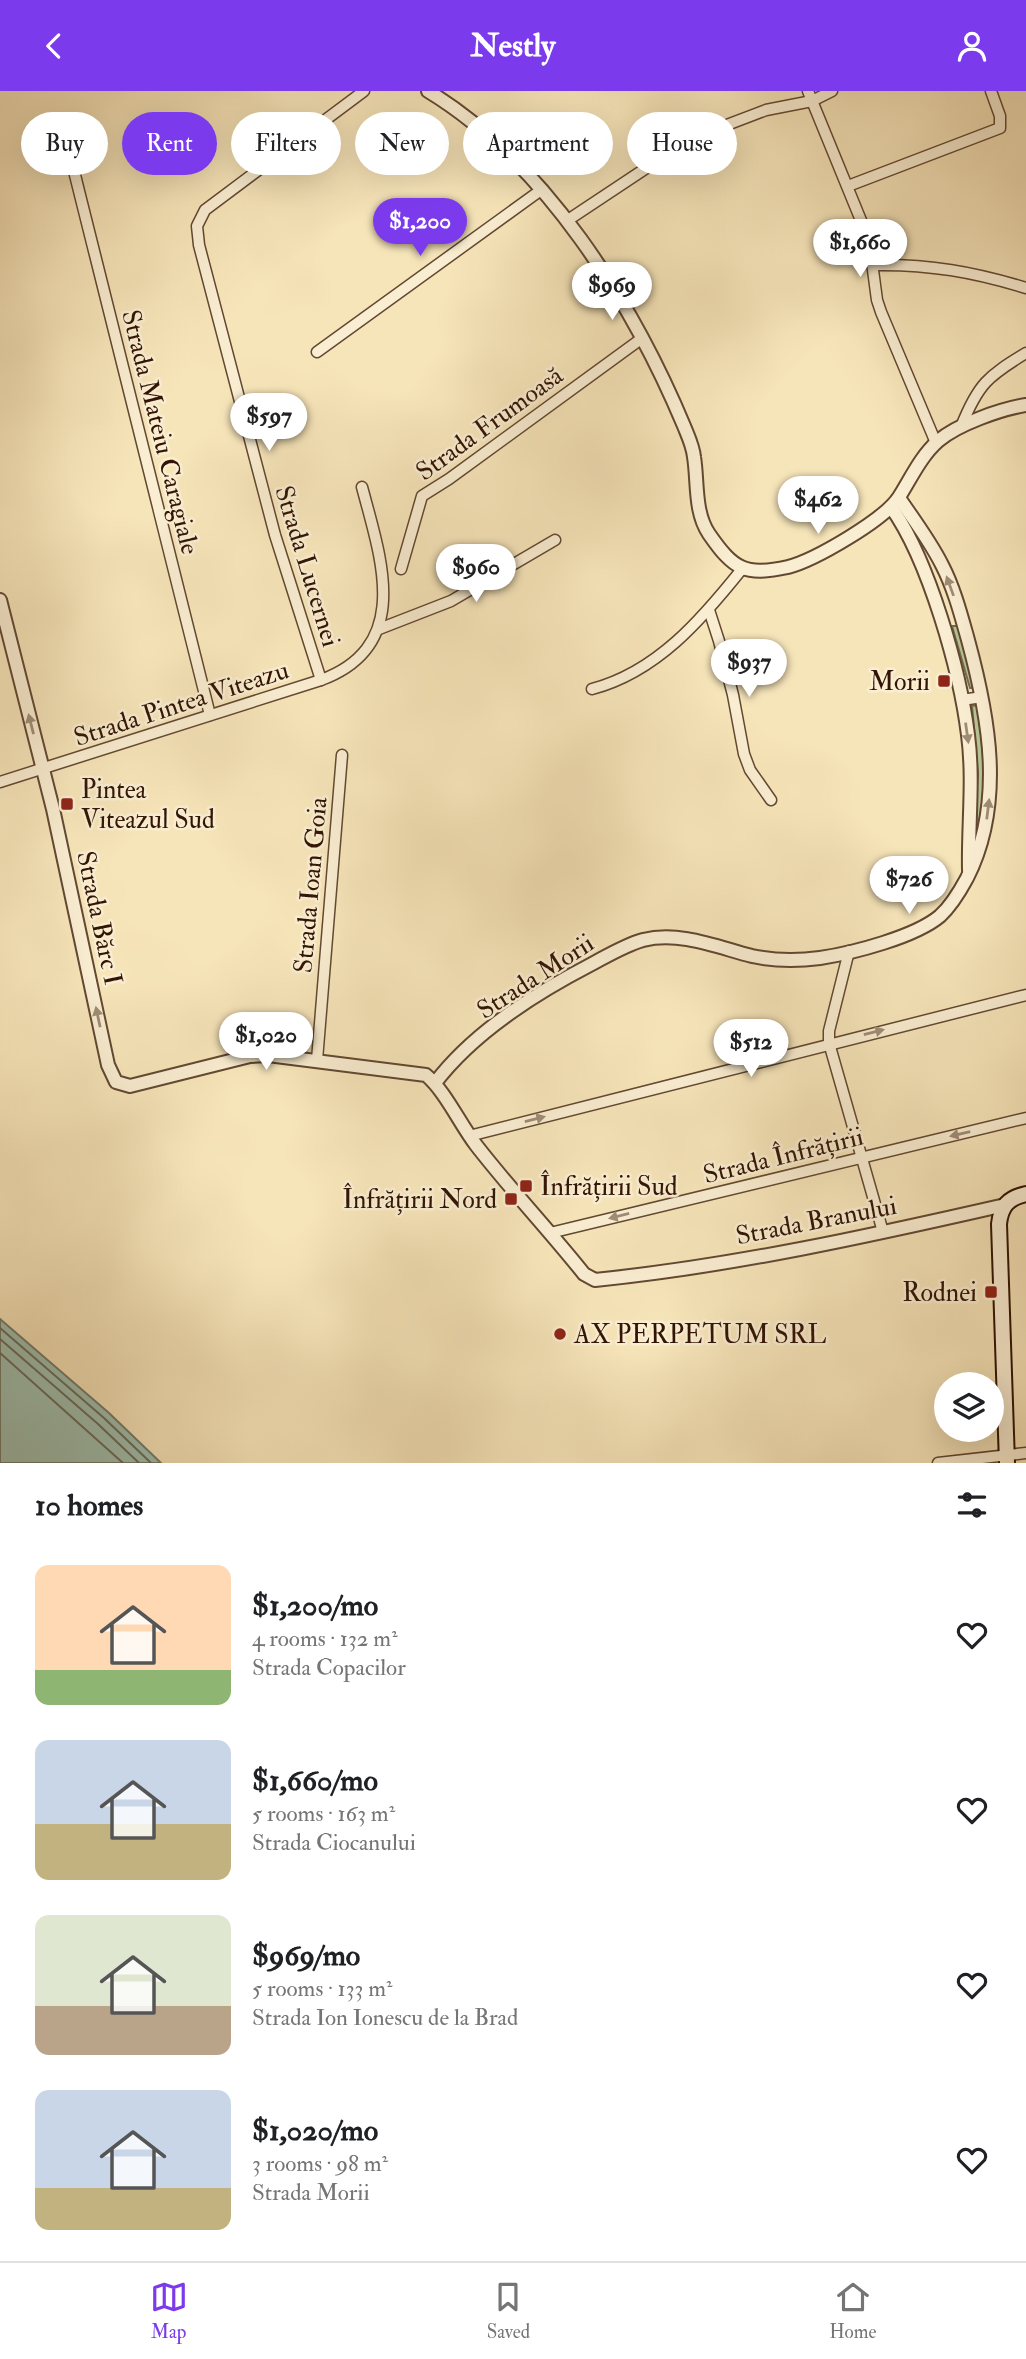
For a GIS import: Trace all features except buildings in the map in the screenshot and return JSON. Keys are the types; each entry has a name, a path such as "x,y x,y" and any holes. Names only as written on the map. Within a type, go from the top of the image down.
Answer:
{"main road":[{"name":"Strada Branului","path":"1004,1205 1012,1198 1026,1194"},
{"path":"1004,1205 999,1224 1007,1459"}],"street":[{"name":"Strada Lucernei","path":"321,680 265,498 199,245 197,226 205,210 365,91"},
{"path":"428,91 456,108 500,147 568,220 641,338 671,397 692,449 702,519 707,532 742,569 766,570 811,559 895,503 936,443 961,427 1026,405"},
{"path":"568,220 690,139 766,110 832,91"},
{"path":"848,186 1000,128 1000,116 991,91"},
{"path":"810,96 869,240 881,313 936,443"},
{"name":"Strada Mateiu Caragiale","path":"75,175 210,715"},
{"path":"317,352 541,190"},
{"path":"874,265 954,269 1026,288"},
{"name":"Strada Frumoasă","path":"401,569 422,496 641,338"},
{"path":"961,427 975,395 987,379 1026,353"},
{"name":"Strada Pintea Viteazu","path":"0,782 343,671 368,648 379,629 384,598 384,579 362,487"},
{"path":"895,503 942,622 962,700 971,782 969,874"},
{"name":"Strada Morii","path":"435,1083 446,1069 494,1026 530,1001 578,971 643,940 678,938 778,960 800,961 905,936 940,916 958,894 980,850 991,783 982,697 961,616 941,563 895,503"},
{"path":"379,629 451,601 555,540"},
{"path":"592,689 610,684 639,670 655,658 709,610 742,569"},
{"name":"Strada Bărc I","path":"0,600 43,770 108,1065 116,1082 130,1086 250,1056 317,1060"},
{"path":"709,610 727,674 744,754 750,770 771,800"},
{"path":"942,622 961,616"},
{"path":"962,700 982,697"},
{"name":"Strada Ioan Goia","path":"317,1060 342,755"},
{"path":"849,951 829,1031 829,1044 883,1232"},
{"path":"469,1136 1026,995"},
{"path":"317,1060 426,1075 435,1083 469,1136 550,1233"},
{"name":"Strada Înfrățirii","path":"550,1233 1026,1118"},
{"name":"Strada Branului","path":"550,1233 588,1278 611,1278 742,1260 1004,1205"},
{"path":"938,1463 1007,1459 1026,1453"}],"green space":[{"path":"952,626 959,626 974,688 970,688"},
{"path":"978,705 985,776 981,830 973,829 978,774 972,706"}],"water":[{"path":"0,1319 109,1413 161,1463 0,1463"}],"place":[{"name":"Morii","path":"944,681"},
{"name":"Pintea Viteazul Sud","path":"67,804"},
{"name":"Înfrățirii Sud","path":"526,1186"},
{"name":"Înfrățirii Nord","path":"511,1199"},
{"name":"Rodnei","path":"991,1292"},
{"name":"AX PERPETUM SRL","path":"560,1334"}]}
